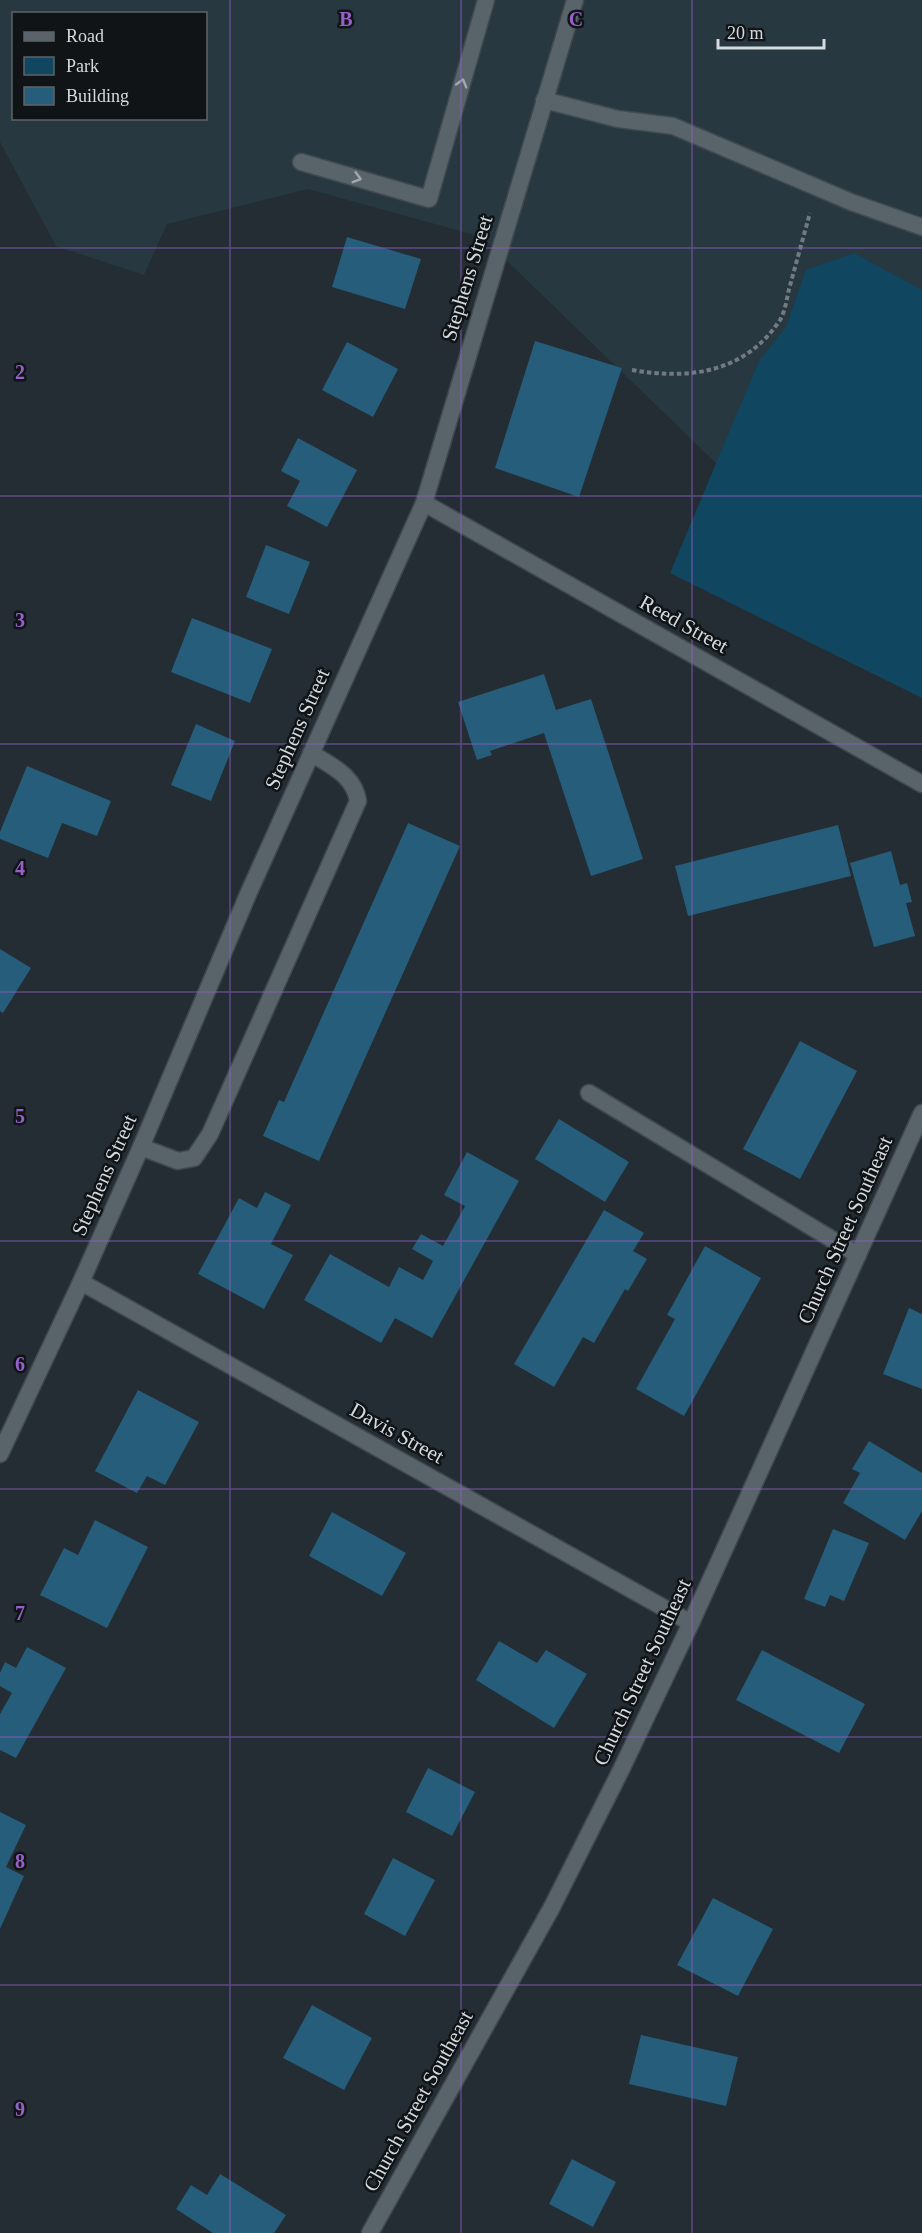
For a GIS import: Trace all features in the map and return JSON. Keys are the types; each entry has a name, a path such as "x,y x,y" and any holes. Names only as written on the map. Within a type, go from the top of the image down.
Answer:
{"street":[{"path":"301,162 429,199 486,0"},
{"name":"Stephens Street","path":"0,1454 81,1282 249,892 424,503 575,0"},
{"path":"544,100 618,119 673,126 851,202 922,227"},
{"name":"Reed Street","path":"424,503 922,784"},
{"path":"141,1147 178,1161 186,1160 194,1158 210,1134 358,801 356,789 346,776 311,753"},
{"path":"589,1093 858,1255"},
{"name":"Church Street Southeast","path":"370,2233 552,1907 621,1770 691,1623 922,1113"},
{"name":"Davis Street","path":"81,1282 691,1623"}],"path":[{"path":"632,370 654,374 692,374 723,367 753,350 781,319 817,187"}],"shaded area":[{"path":"0,0 922,0 922,662 482,237 308,189 167,224 144,275 56,246 0,142"}],"green space":[{"path":"854,253 922,290 922,698 670,573 759,361 786,327 806,270"}],"building":[{"path":"347,237 421,259 405,309 332,287"},
{"path":"535,341 622,368 579,497 495,468"},
{"path":"347,342 398,369 373,417 322,390"},
{"path":"298,438 357,470 327,527 287,506 300,481 281,471"},
{"path":"266,545 310,562 289,614 246,597"},
{"path":"192,618 272,649 250,703 171,672"},
{"path":"544,674 556,710 591,699 643,859 591,876 544,733 490,751 492,755 477,760 458,702"},
{"path":"196,724 235,741 211,801 171,785"},
{"path":"27,766 111,801 97,836 62,823 48,858 0,839 0,832"},
{"path":"408,823 460,846 319,1161 263,1136 279,1100 284,1102"},
{"path":"838,825 851,876 688,916 675,866"},
{"path":"891,851 900,885 907,883 912,902 906,903 915,936 874,947 850,863"},
{"path":"0,949 31,968 3,1013 0,1011"},
{"path":"800,1041 857,1071 800,1179 743,1149"},
{"path":"559,1119 629,1162 605,1202 535,1159"},
{"path":"467,1152 519,1181 432,1338 395,1318 381,1343 304,1300 330,1254 389,1287 399,1267 423,1280 433,1261 412,1249 421,1234 443,1246 465,1206 444,1195"},
{"path":"265,1192 291,1205 271,1244 293,1255 264,1309 198,1274 239,1198 257,1208"},
{"path":"604,1210 644,1233 633,1251 647,1259 628,1291 625,1289 594,1343 583,1337 554,1387 514,1364"},
{"path":"705,1246 761,1278 684,1416 636,1389 675,1319 667,1315"},
{"path":"909,1308 922,1314 922,1389 883,1374"},
{"path":"138,1390 199,1422 165,1485 147,1476 137,1493 95,1471"},
{"path":"869,1441 922,1473 922,1511 905,1540 843,1503 860,1473 852,1469"},
{"path":"332,1512 406,1553 382,1596 309,1556"},
{"path":"95,1520 148,1547 107,1628 40,1595 64,1548 78,1555"},
{"path":"833,1529 869,1543 844,1601 830,1595 825,1607 804,1599"},
{"path":"499,1641 537,1663 546,1650 587,1674 554,1728 476,1680"},
{"path":"27,1647 66,1668 16,1758 0,1750 0,1714 12,1693 0,1686 0,1673 5,1662 16,1668"},
{"path":"762,1650 865,1704 839,1753 736,1700"},
{"path":"428,1768 475,1792 452,1836 406,1812"},
{"path":"0,1812 26,1825 6,1867 24,1876 0,1929"},
{"path":"393,1858 435,1880 405,1936 364,1914"},
{"path":"713,1898 773,1929 738,1996 677,1965"},
{"path":"312,2005 372,2038 344,2090 283,2058"},
{"path":"641,2035 738,2057 726,2106 629,2084"},
{"path":"572,2159 616,2182 593,2227 549,2204"},
{"path":"220,2174 286,2215 274,2233 213,2233 176,2209 191,2185 207,2195"}]}
